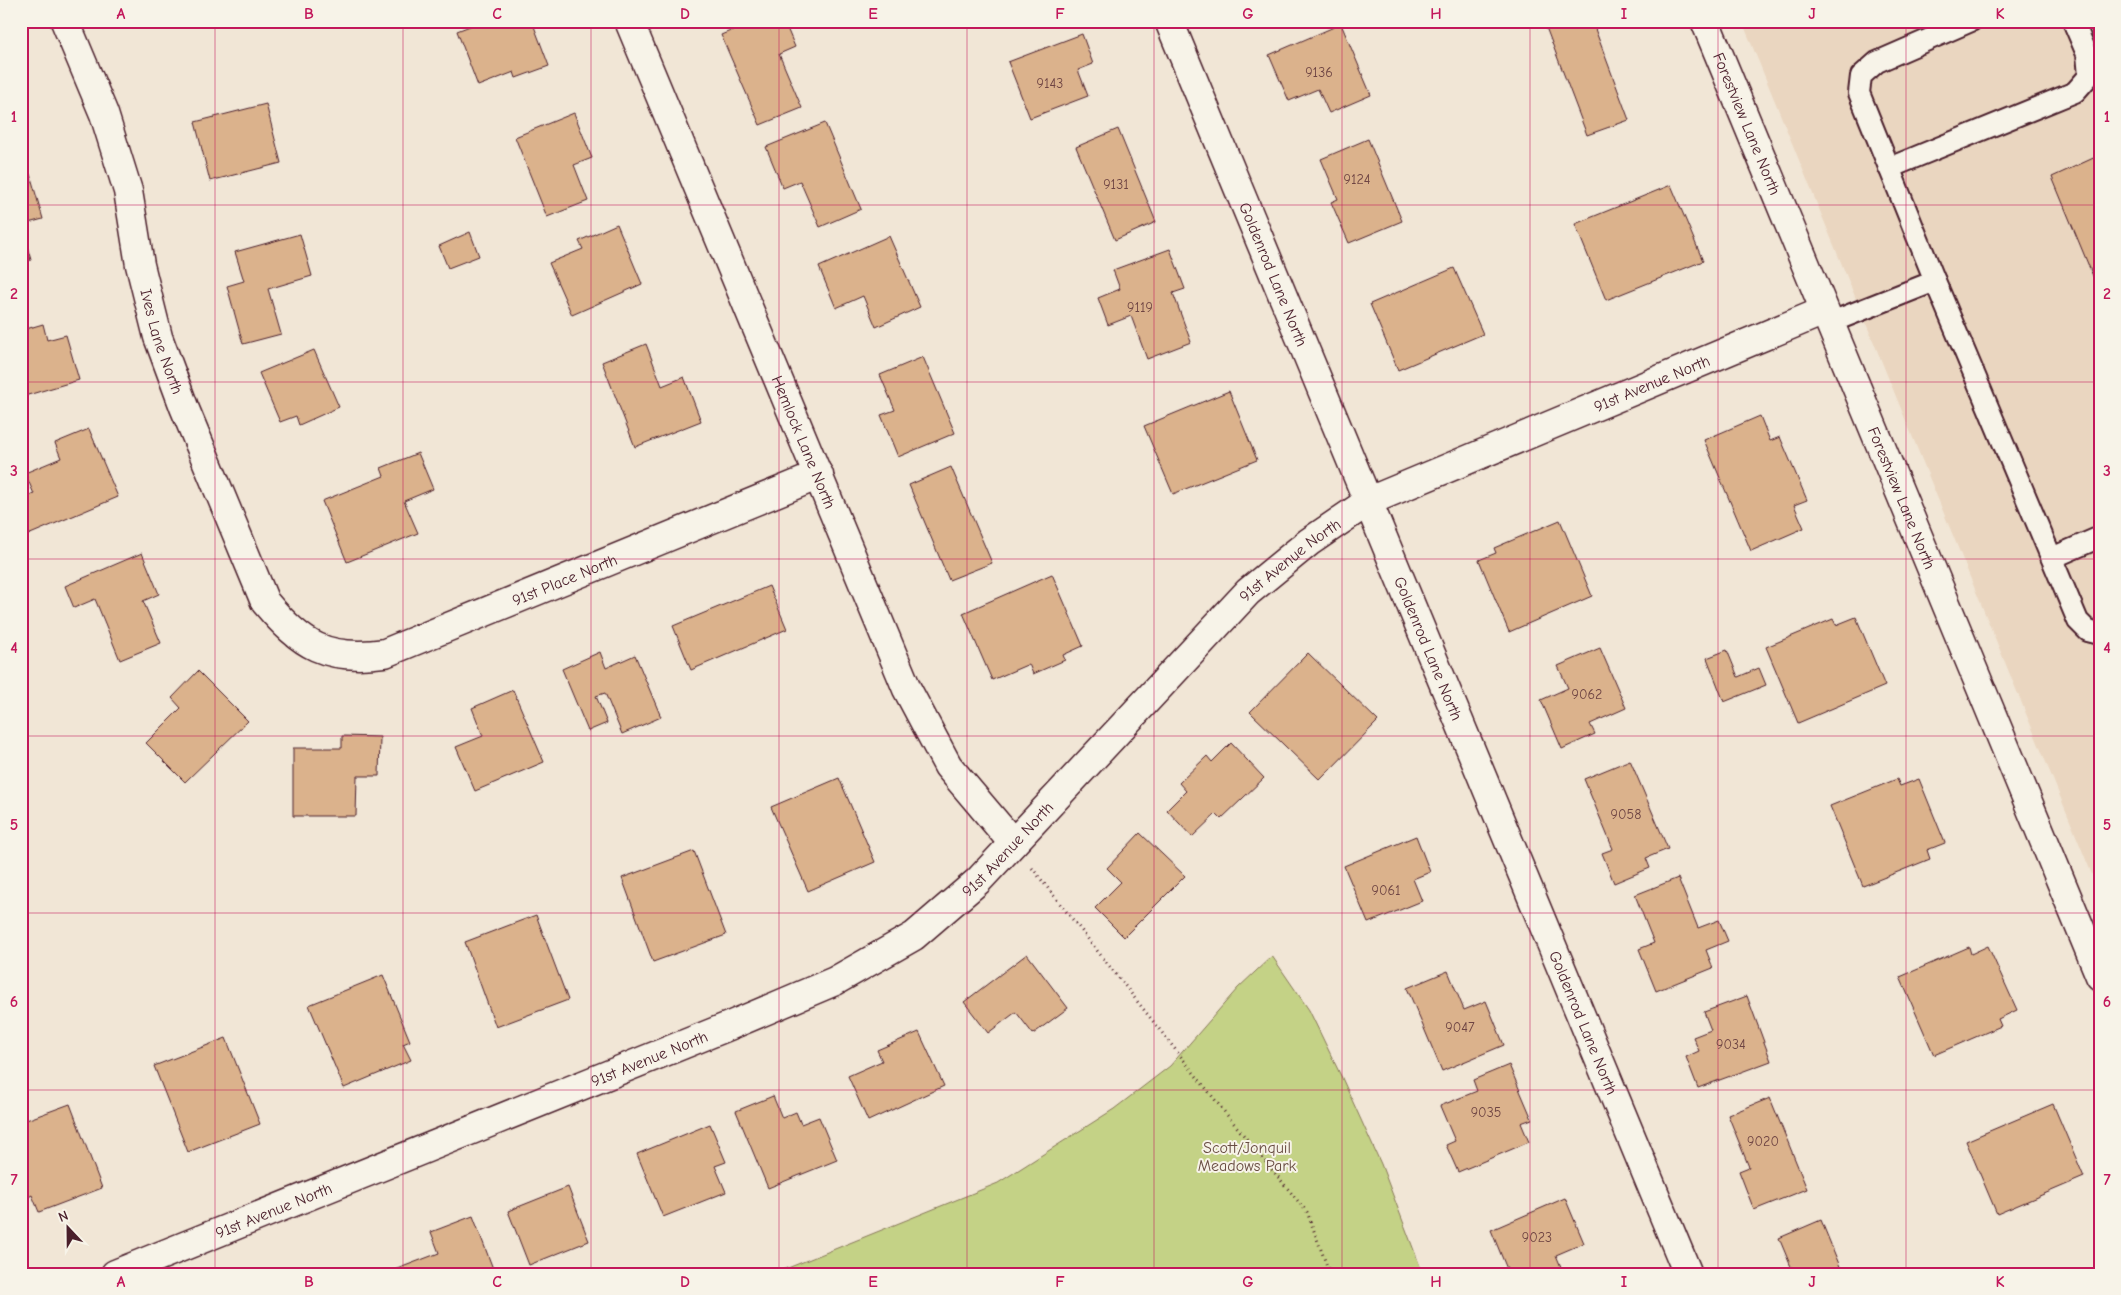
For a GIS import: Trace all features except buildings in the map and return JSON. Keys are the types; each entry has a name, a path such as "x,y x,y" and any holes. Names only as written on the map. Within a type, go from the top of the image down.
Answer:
{"street":[{"name":"Ives Lane North","path":"64,21 104,114 125,182 140,265 158,337 184,407 265,602 284,624 305,642"},
{"name":"Hemlock Lane North","path":"629,21 907,689 948,766 1012,843"},
{"name":"Goldenrod Lane North","path":"1169,21 1688,1274"},
{"name":"Forestview Lane North","path":"1705,21 2100,976"},
{"name":"91st Avenue North","path":"115,1274 729,1026 835,981 914,936 978,881 1248,592 1309,542 1369,501 1827,317"},
{"name":"91st Place North","path":"305,642 332,653 358,656 385,653 819,475"}],"lane":[{"path":"1970,21 1877,62 1861,76 1859,93 1935,281 2078,621 2088,631 2100,634"},
{"path":"1889,168 2075,92 2089,76 2087,54 2073,21"},
{"path":"1827,317 1935,281"},
{"path":"2052,558 2100,537"}],"path":[{"path":"1012,843 1227,1115 1307,1212 1330,1274"}],"shaded area":[{"path":"1742,21 2100,21 2100,894"}],"green space":[{"name":"Scott/Jonquil Meadows Park","path":"1272,956 1309,1010 1342,1078 1381,1164 1423,1274 773,1274 998,1183 1114,1109 1170,1066 1238,988"}]}
